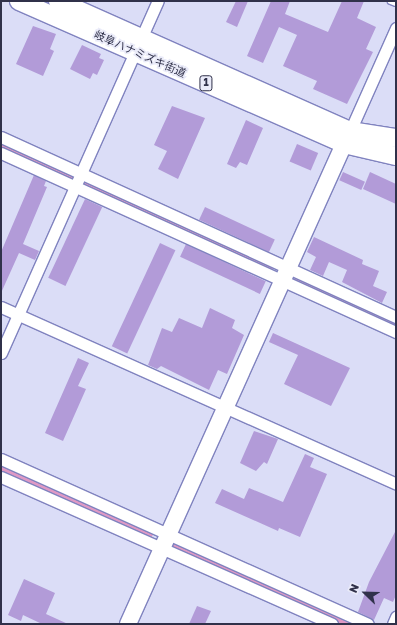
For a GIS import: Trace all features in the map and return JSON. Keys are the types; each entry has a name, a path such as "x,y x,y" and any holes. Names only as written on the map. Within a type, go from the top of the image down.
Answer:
{"main road":[{"name":"岐阜ハナミズキ街道","path":"18,1 138,46 347,137 396,156"},
{"name":"岐阜ハナミズキ街道","path":"58,1 138,46"},
{"name":"岐阜ハナミズキ街道","path":"347,137 396,138"}],"street":[{"path":"1,353 158,1"},
{"path":"128,624 396,28"},
{"path":"1,137 81,174 285,274 396,332"},
{"path":"1,153 76,187 285,274 396,317"},
{"path":"1,307 396,484"},
{"path":"1,459 332,624"},
{"path":"1,477 165,541 368,624"},
{"path":"393,624 396,617"}],"lane":[{"path":"391,1 396,3"}],"building":[{"path":"236,1 248,1 237,27 226,22"},
{"path":"271,1 290,1 285,14 328,32 342,1 364,1 357,18 376,27 366,49 373,52 347,104 313,89 317,81 283,66 297,35 279,27 263,63 247,56"},
{"path":"33,26 56,34 50,49 54,51 43,76 16,64"},
{"path":"82,45 101,54 99,58 104,60 97,75 93,73 90,79 70,69"},
{"path":"172,106 205,118 178,179 158,169 167,151 154,145"},
{"path":"246,120 263,128 247,165 240,162 236,168 227,164"},
{"path":"297,144 318,153 311,170 290,161"},
{"path":"343,172 365,182 361,190 339,180"},
{"path":"370,172 396,184 396,204 363,189"},
{"path":"34,175 46,181 44,186 47,187 23,244 39,251 35,260 19,253 1,293 1,252"},
{"path":"85,199 102,207 65,286 48,278"},
{"path":"205,207 275,240 269,252 199,220"},
{"path":"314,237 363,260 362,264 379,271 373,286 387,292 382,303 342,282 347,270 329,262 323,276 310,270 316,257 307,252"},
{"path":"160,243 175,250 127,354 112,346"},
{"path":"186,244 266,281 260,294 180,257"},
{"path":"210,308 235,320 232,328 244,335 227,374 218,370 209,390 161,366 157,369 148,365 162,328 172,332 179,318 202,328"},
{"path":"273,333 350,368 331,406 284,384 298,355 269,342"},
{"path":"78,358 89,363 78,386 86,389 63,441 45,433"},
{"path":"254,431 278,439 267,464 264,462 256,471 240,463"},
{"path":"305,454 314,458 310,467 327,474 300,537 279,528 278,531 215,503 222,489 244,499 249,488 283,502"},
{"path":"396,530 396,595 393,602 384,598 374,620 358,612 369,582"},
{"path":"24,579 55,593 46,614 68,624 42,624 23,615 21,621 8,615"},
{"path":"197,606 211,611 205,624 189,624"}],"waterway":[{"path":"1,145 72,178"},
{"path":"82,183 271,268"},
{"path":"296,280 396,324"},
{"path":"1,468 151,535"},
{"path":"175,546 347,624"}]}
